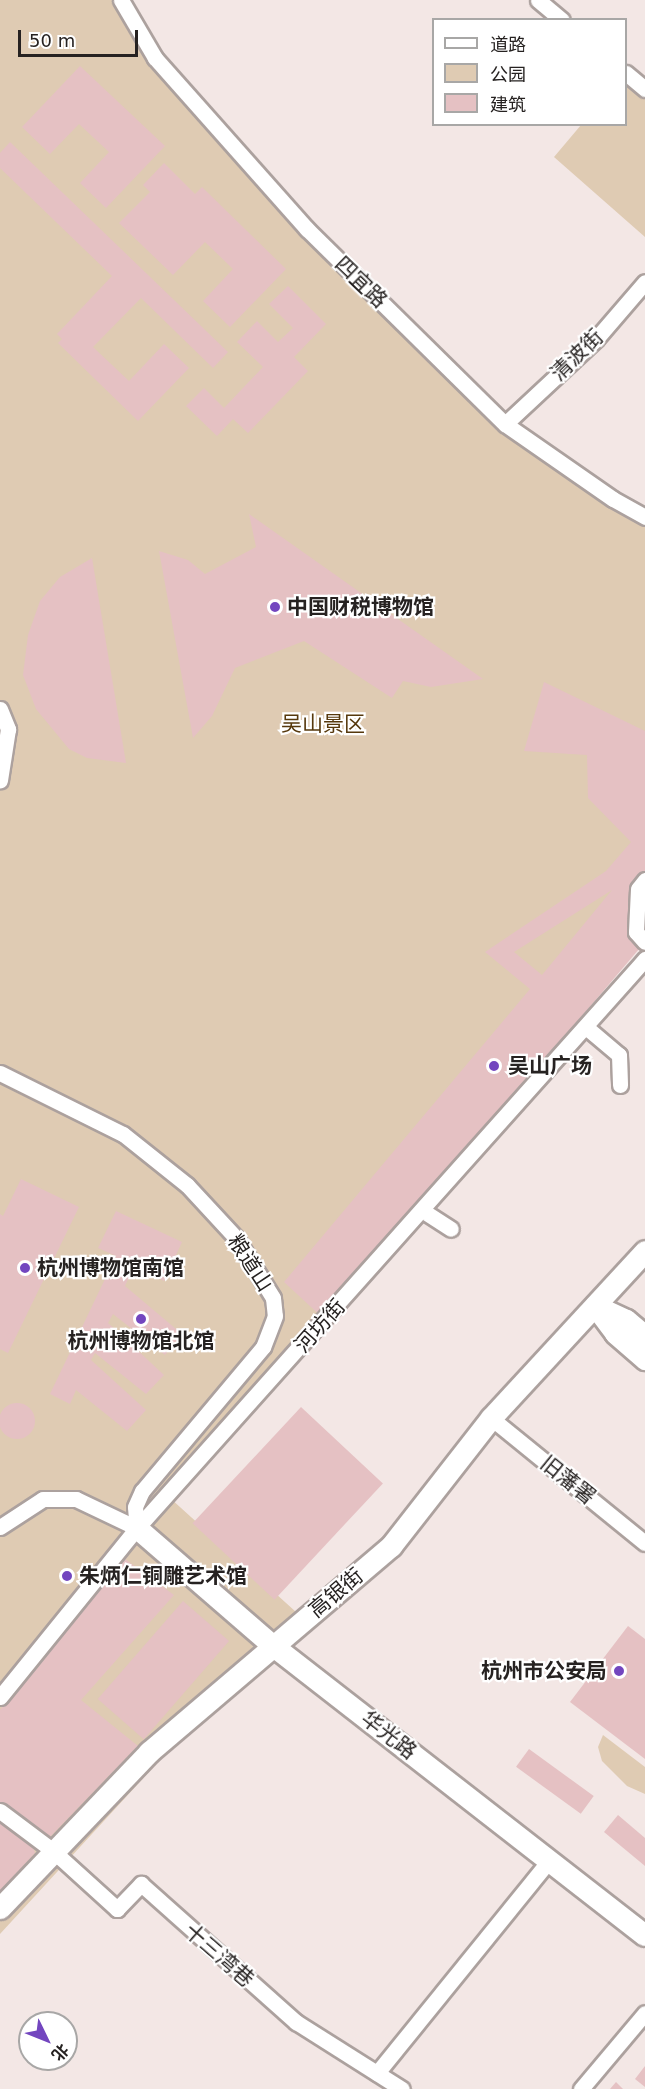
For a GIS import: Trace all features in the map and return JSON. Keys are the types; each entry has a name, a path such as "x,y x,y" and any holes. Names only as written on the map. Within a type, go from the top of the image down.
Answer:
{"street":[{"name":"四宜路","path":"121,0 155,58 307,229 506,424 613,500 645,517"},
{"path":"538,0 560,18"},
{"path":"627,74 645,89"},
{"name":"清波街","path":"506,424 596,339 645,282"},
{"path":"0,709 8,729 0,780"},
{"path":"645,880 638,890 636,932 645,942"},
{"name":"河坊街","path":"0,1697 137,1528 587,1028 645,959"},
{"path":"587,1028 619,1055 620,1085"},
{"name":"粮道山","path":"0,1074 123,1134 187,1185 236,1238 273,1299 275,1316 263,1347 142,1491 135,1507 137,1528"},
{"path":"428,1214 451,1229"},
{"name":"高银街","path":"0,1908 52,1850 149,1752 391,1546 491,1418 645,1251"},
{"path":"594,1306 626,1320 645,1336"},
{"path":"594,1306 615,1333 645,1359"},
{"name":"旧藩署","path":"491,1418 645,1543"},
{"path":"0,1527 43,1499 76,1499 137,1528"},
{"name":"华光路","path":"137,1528 272,1645 645,1935"},
{"path":"0,1811 52,1850"},
{"name":"十三湾巷","path":"52,1850 117,1909 141,1884 296,2022 402,2089"},
{"path":"377,2073 550,1859"},
{"path":"581,2089 645,2013"}],"green space":[{"name":"吴山景区","path":"0,0 117,0 205,121 486,403 645,523 645,903 170,1498 296,1612 0,1934"},
{"path":"627,82 645,97 645,237 554,157 580,126 627,126"},
{"path":"603,1735 645,1767 645,1794 627,1786 602,1761 598,1747"}],"building":[{"path":"80,66 165,146 106,208 80,183 109,152 79,124 50,154 22,127"},
{"path":"10,142 228,352 213,368 141,298 93,347 129,381 164,344 189,368 138,421 58,343 62,339 57,334 112,276 0,168 0,153"},
{"path":"164,163 195,194 202,187 286,269 230,327 203,301 233,269 205,242 173,275 119,223 150,192 143,185"},
{"path":"288,286 326,324 294,357 308,371 248,433 233,419 217,436 186,406 204,388 224,408 263,367 237,342 257,321 278,342 293,328 269,304"},
{"name":"中国财税博物馆","path":"249,514 483,679 431,687 403,681 392,698 304,641 235,668 212,716 193,738 159,551 188,560 205,574 256,547"},
{"path":"92,558 126,763 87,758 69,749 36,709 23,675 28,635 40,601 60,577"},
{"name":"吴山广场","path":"544,682 645,731 645,942 324,1319 284,1282 530,989 485,952 606,871 631,842 588,798 587,755 524,751","holes":["612,890 542,975 514,952"]},
{"name":"杭州博物馆南馆","path":"21,1179 79,1207 8,1353 0,1349 0,1214 3,1216"},
{"name":"杭州博物馆北馆","path":"116,1211 182,1242 164,1281 134,1266 125,1286 182,1334 165,1355 113,1314 108,1323 164,1375 146,1394 95,1353 91,1360 146,1410 127,1431 76,1390 70,1404 50,1394 116,1256 98,1248"},
{"path":"17,1403 30,1408 35,1421 30,1434 17,1439 4,1434 -1,1421 4,1408"},
{"path":"301,1407 383,1483 274,1600 193,1523"},
{"path":"125,1559 174,1595 81,1700 138,1746 47,1840 0,1804 0,1710 86,1600"},
{"path":"183,1601 229,1641 144,1739 98,1699"},
{"name":"杭州市公安局","path":"628,1626 645,1639 645,1759 570,1702"},
{"path":"529,1749 594,1796 581,1814 516,1767"},
{"path":"618,1815 645,1838 645,1866 604,1832"},
{"path":"0,1818 32,1843 35,1853 0,1892"},
{"path":"645,2066 645,2087 635,2079"},
{"path":"616,2082 623,2089 610,2089"}],"place":[{"name":"中国财税博物馆","path":"275,607"},
{"name":"吴山广场","path":"494,1066"},
{"name":"杭州博物馆南馆","path":"25,1268"},
{"name":"杭州博物馆北馆","path":"141,1319"},
{"name":"朱炳仁铜雕艺术馆","path":"67,1576"},
{"name":"杭州市公安局","path":"619,1671"}]}
